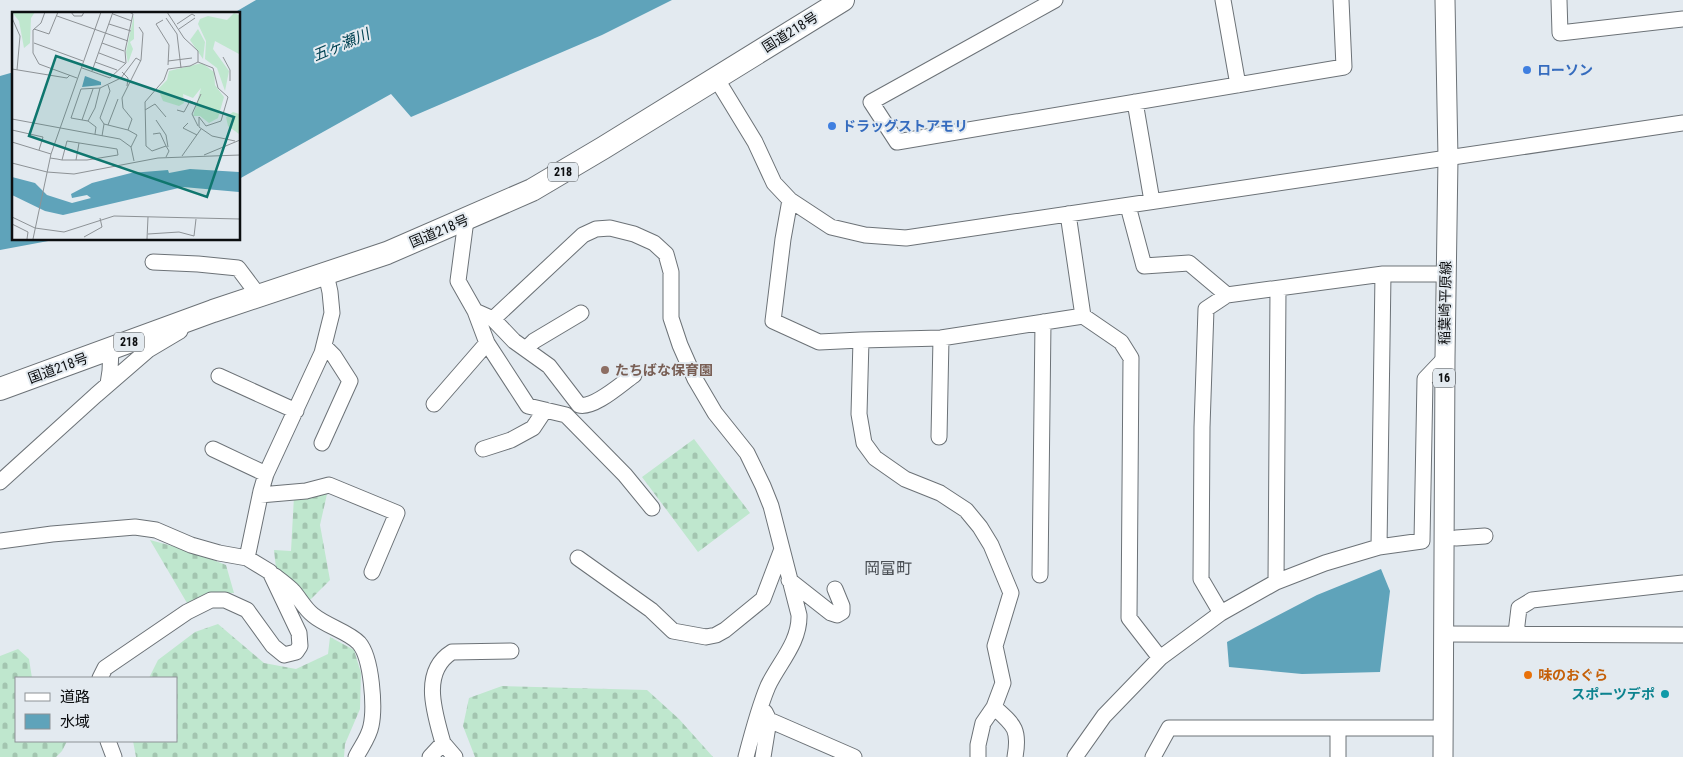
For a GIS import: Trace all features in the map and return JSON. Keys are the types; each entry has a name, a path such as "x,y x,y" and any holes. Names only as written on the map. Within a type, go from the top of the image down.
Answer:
{"highway":[{"name":"国道218号","path":"0,390 213,311 387,253 532,190 842,0"}],"main road":[{"name":"稲葉崎平原線","path":"1443,757 1444,358 1448,158 1445,0"}],"street":[{"path":"1055,0 871,102 897,142 1344,67 1341,0"},
{"path":"1222,0 1238,85"},
{"path":"1559,0 1560,33 1683,19"},
{"path":"716,78 755,142 774,182 790,200 830,226 865,235 906,238 1683,123"},
{"path":"1135,102 1152,201"},
{"path":"790,200 783,239 773,321 819,342 941,338 1083,316 1121,342 1130,358 1129,618 1160,658"},
{"path":"1128,206 1144,266 1189,263 1227,295"},
{"path":"1068,214 1083,316"},
{"path":"466,220 458,281 475,311 487,343 528,406 566,415 625,475 652,508"},
{"path":"493,318 583,235 596,229 610,228 634,234 654,243 666,254 671,272 671,318 691,371 715,413 747,453 772,506 799,615 799,626 795,638 768,686 746,757"},
{"path":"153,262 238,268 259,296"},
{"path":"248,558 266,474 322,354 332,313 326,274"},
{"path":"1380,548 1383,274"},
{"path":"1221,613 1201,579 1202,427 1206,309 1227,295 1383,274 1446,274"},
{"path":"1276,582 1278,289"},
{"path":"0,482 148,350 213,311"},
{"path":"475,311 493,318 514,341 549,366 578,404 585,406 594,403 634,376"},
{"path":"526,349 534,341 582,313"},
{"path":"1040,575 1043,322"},
{"path":"939,437 941,338"},
{"path":"861,340 859,414 864,443 875,458 905,479 940,493 966,510 980,526 991,545 1011,593 996,646 1002,682 994,707 983,723 978,745 978,757"},
{"path":"434,404 487,343"},
{"path":"322,443 350,381 334,356 324,346"},
{"path":"108,384 111,349"},
{"path":"1075,757 1104,716 1160,658 1221,613 1276,582 1325,563 1380,548 1426,541 1425,379 1444,358"},
{"path":"219,376 296,410"},
{"path":"483,450 511,440 533,428 545,410"},
{"path":"213,449 266,474"},
{"path":"260,495 306,491 329,485 397,513 372,572"},
{"path":"0,541 52,534 135,527 156,530 191,545 219,553 248,558 270,572 292,590 312,615 332,628 350,636 360,644 366,656 374,708 371,728 356,757"},
{"path":"1456,538 1485,536"},
{"path":"578,558 651,610 673,631 706,636 716,635 726,630 763,599 782,549"},
{"path":"100,677 105,668 187,612 211,600 224,600 247,610 273,646 284,655 296,652 300,646 299,633 270,572"},
{"path":"789,580 831,613 837,615 842,612 842,606 835,589"},
{"path":"1516,633 1519,608 1532,600 1683,583"},
{"path":"1444,634 1683,635"},
{"path":"455,757 443,743 435,716 432,695 433,679 437,666 444,657 452,652 511,651"},
{"path":"762,706 769,720 763,757"},
{"path":"994,707 1012,723 1018,741 1015,757"},
{"path":"769,720 854,757"},
{"path":"1153,757 1169,728 1443,728"},
{"path":"1338,728 1338,757"},
{"path":"108,742 114,757"},
{"path":"430,757 443,743"}],"green space":[{"path":"694,439 750,513 698,552 642,477"},
{"path":"327,494 320,525 330,580 310,600 276,568 274,550 291,551 294,496"},
{"path":"150,540 187,550 226,565 234,593 211,593 187,603"},
{"path":"218,624 264,663 296,669 328,654 330,637 354,650 361,673 360,709 345,744 344,757 136,757 133,742 178,742 178,677 150,677 158,660 195,632"},
{"path":"18,649 29,659 32,677 15,677 15,742 66,742 56,757 0,757 0,656"},
{"path":"502,686 647,690 679,719 713,757 475,757 463,726 469,698"}],"water":[{"name":"五ヶ瀬川","path":"256,0 672,0 602,35 411,117 391,94 240,178 240,12 235,12"},
{"path":"12,73 12,240 54,240 0,250 0,76"},
{"path":"1381,569 1390,591 1380,672 1302,674 1229,667 1227,642 1317,595"}],"place":[{"name":"ローソン","path":"1527,70"},
{"name":"ドラッグストアモリ","path":"832,126"},
{"name":"たちばな保育園","path":"605,370"},
{"name":"味のおぐら","path":"1528,675"},
{"name":"スポーツデポ","path":"1665,694"}],"district":[{"name":"岡富町","path":"888,568"}]}
